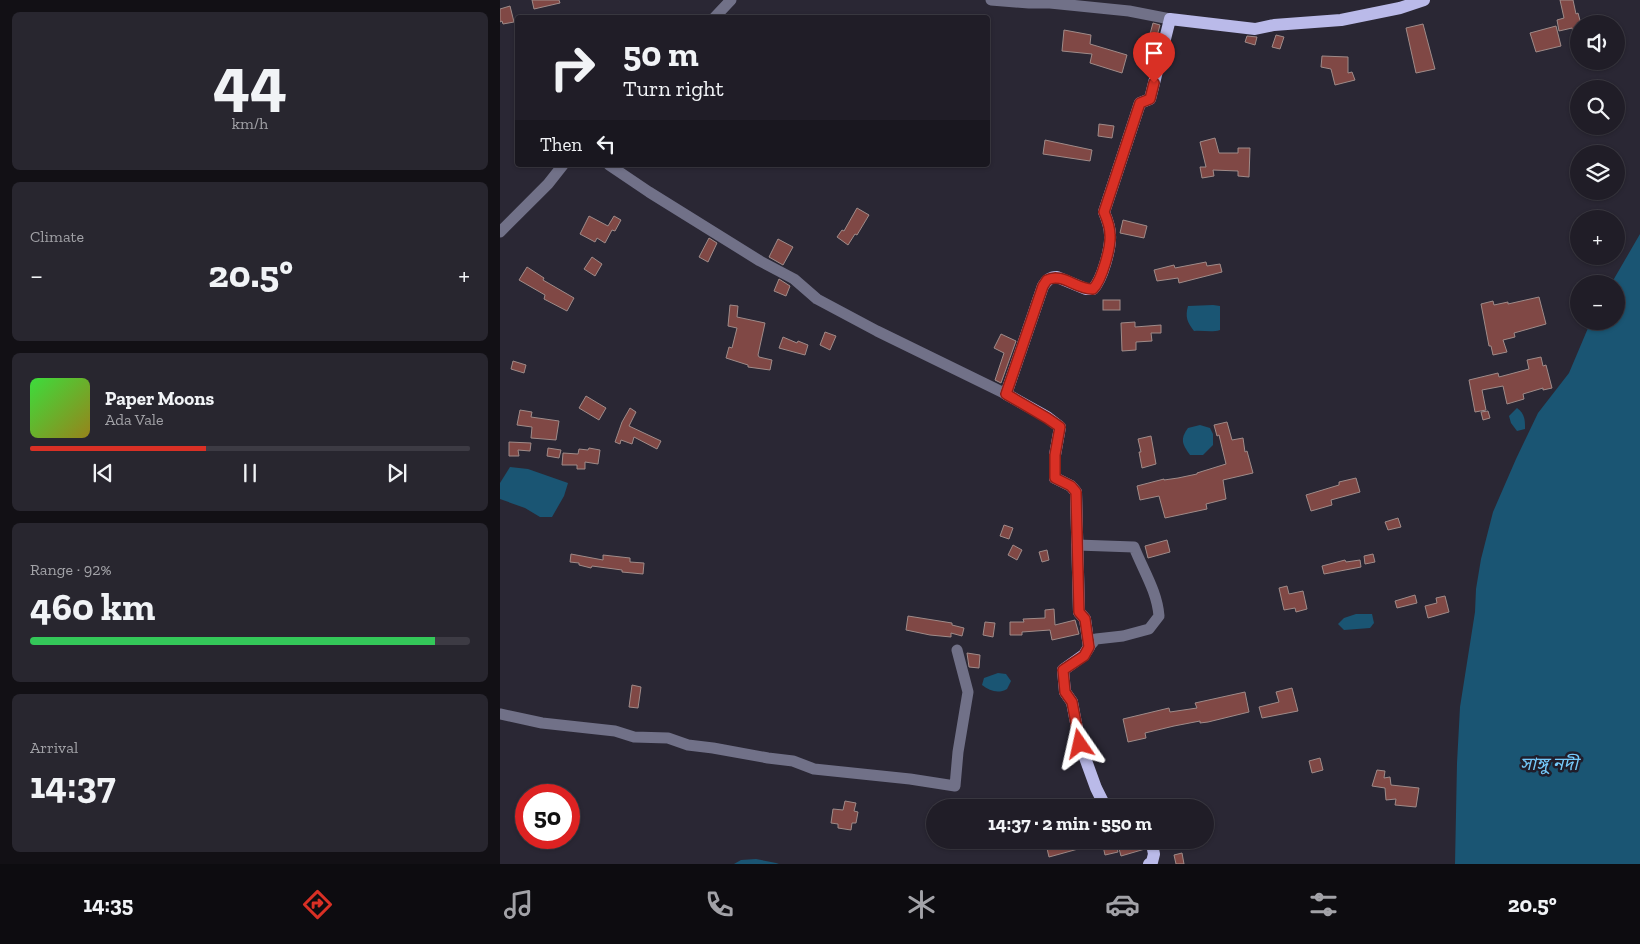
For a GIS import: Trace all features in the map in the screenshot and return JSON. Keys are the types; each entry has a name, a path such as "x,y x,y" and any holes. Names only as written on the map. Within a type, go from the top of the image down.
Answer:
{"main road":[{"path":"1102,799 1083,752 1072,702 1065,692 1063,670 1084,656 1089,647 1085,619 1079,612 1076,492 1071,486 1055,478 1055,455 1060,427 1006,394 1043,286 1047,280 1058,277 1086,289 1093,289 1097,285 1107,256 1110,237 1108,222 1104,212 1140,103 1150,99 1170,18 1255,29 1274,25 1287,26 1341,20 1400,8 1424,0"},
{"path":"1149,864 1152,862 1154,854 1153,849"}],"street":[{"path":"717,15 731,0"},
{"path":"991,0 1050,3 1129,11 1170,18"},
{"path":"500,232 548,184 561,167"},
{"path":"613,167 648,192 794,280 817,299 1006,394"},
{"path":"1077,545 1134,547 1158,602 1159,616 1150,629 1123,636 1096,639 1089,647"},
{"path":"500,714 542,722 615,731 634,737 668,738 688,745 793,761 814,769 835,770 851,774 910,778 955,786 958,752 968,692 957,650"}],"water":[{"name":"সাঙ্গু নদী","path":"1640,234 1640,864 1455,864 1460,707 1475,612 1476,589 1481,559 1493,512 1538,413 1569,373 1587,330 1625,330 1625,275 1616,275 1622,265 1625,265 1625,260"},
{"path":"1188,306 1220,306 1220,330 1194,331 1187,319"},
{"path":"1517,408 1524,417 1525,429 1517,431 1511,423 1509,416"},
{"path":"1200,425 1210,428 1213,434 1213,445 1203,455 1190,455 1184,445 1184,435 1188,428"},
{"path":"510,467 528,469 568,483 564,496 552,517 540,517 525,508 500,499 500,483"},
{"path":"1356,614 1372,614 1374,623 1370,628 1344,630 1338,624 1344,618"},
{"path":"998,673 1006,674 1011,681 1007,689 994,691 982,685 984,678"},
{"path":"756,859 779,864 734,864 741,860"}],"building":[{"path":"532,0 559,0 560,3 534,9"},
{"path":"1560,0 1573,0 1576,14 1578,13 1579,15 1570,15 1570,28 1559,31 1557,20 1564,18"},
{"path":"510,6 514,22 503,24 502,21 500,22 500,9"},
{"path":"1153,23 1160,25 1157,36 1150,34"},
{"path":"1423,24 1435,69 1416,73 1406,28"},
{"path":"1556,26 1561,46 1536,52 1530,33"},
{"path":"1064,30 1091,35 1090,44 1127,55 1122,73 1090,63 1092,54 1062,51"},
{"path":"1276,35 1284,37 1280,49 1272,47"},
{"path":"1247,36 1257,37 1255,45 1245,42"},
{"path":"1322,56 1348,57 1348,73 1352,72 1355,80 1335,85 1331,69 1321,67"},
{"path":"1099,124 1114,126 1112,138 1098,136"},
{"path":"1215,138 1219,153 1238,153 1238,148 1250,148 1249,177 1238,176 1238,171 1213,170 1214,176 1202,178 1200,167 1206,167 1200,142"},
{"path":"1045,140 1092,150 1090,161 1043,154"},
{"path":"857,208 869,215 857,235 855,234 848,245 837,237 842,230 844,231"},
{"path":"589,216 608,226 614,216 621,220 615,231 612,230 605,243 597,238 595,242 580,234"},
{"path":"1123,220 1147,226 1144,238 1120,233"},
{"path":"709,238 717,243 708,262 699,257"},
{"path":"778,239 793,247 783,265 769,257"},
{"path":"592,257 602,264 595,276 584,269"},
{"path":"1206,262 1207,266 1220,264 1222,272 1179,283 1178,278 1157,281 1154,270 1174,265 1175,268"},
{"path":"527,267 544,278 543,280 574,298 567,311 544,299 545,295 519,280"},
{"path":"779,279 790,286 786,296 774,291"},
{"path":"1539,297 1546,324 1514,333 1515,337 1503,340 1507,352 1493,355 1491,346 1489,346 1481,304 1493,301 1494,305 1508,302 1508,304"},
{"path":"1103,300 1120,300 1120,310 1103,310"},
{"path":"730,305 738,306 737,317 765,323 758,355 759,357 772,360 770,370 748,367 748,365 726,358 729,347 732,348 737,328 728,326"},
{"path":"1135,322 1135,327 1161,325 1161,333 1151,333 1152,341 1136,342 1136,350 1122,351 1121,323"},
{"path":"825,332 836,336 830,350 820,345"},
{"path":"1001,334 1016,341 1001,383 995,380 1004,353 994,348"},
{"path":"783,337 808,345 805,355 779,348"},
{"path":"1541,357 1543,366 1546,365 1552,388 1543,390 1543,388 1523,394 1524,399 1507,404 1503,386 1482,390 1486,410 1475,412 1469,380 1498,373 1499,377 1529,369 1527,360"},
{"path":"513,361 526,365 524,373 511,369"},
{"path":"586,396 606,408 599,420 579,408"},
{"path":"630,408 636,412 629,426 661,441 657,449 634,437 632,444 621,440 620,444 615,442 622,422"},
{"path":"520,410 532,412 531,417 559,421 556,440 531,438 532,427 517,425"},
{"path":"1488,411 1490,418 1483,420 1481,412"},
{"path":"1227,422 1232,440 1243,438 1245,452 1247,451 1253,473 1223,480 1226,499 1206,504 1207,509 1165,518 1159,496 1140,500 1137,486 1164,479 1197,474 1226,464 1219,435 1217,436 1214,425"},
{"path":"1151,436 1156,464 1142,468 1138,439"},
{"path":"509,442 531,443 530,451 518,450 519,456 509,456"},
{"path":"548,448 561,450 559,458 547,456"},
{"path":"589,448 600,450 598,464 585,462 585,469 577,469 577,465 562,465 563,453 578,454 579,449 588,450"},
{"path":"1356,478 1360,492 1331,500 1332,505 1311,511 1306,495 1339,485 1339,482"},
{"path":"1398,518 1401,527 1388,530 1385,522"},
{"path":"1004,525 1013,528 1009,539 1000,536"},
{"path":"1167,540 1170,552 1148,558 1145,546"},
{"path":"1013,545 1022,550 1017,560 1008,555"},
{"path":"1047,550 1049,560 1042,562 1039,552"},
{"path":"571,554 603,560 603,555 630,558 630,562 644,563 643,574 579,565 579,563 570,562"},
{"path":"1373,554 1375,562 1365,564 1364,556"},
{"path":"1345,560 1346,562 1360,560 1361,567 1324,574 1322,566"},
{"path":"1287,586 1289,594 1303,591 1307,609 1296,612 1295,608 1284,610 1279,588"},
{"path":"1415,595 1417,603 1397,608 1395,601"},
{"path":"1445,596 1449,612 1428,618 1425,606 1437,603 1436,598"},
{"path":"1054,609 1055,625 1075,620 1079,634 1052,640 1050,630 1010,635 1010,622 1024,622 1023,619 1045,618 1045,610"},
{"path":"908,616 952,623 952,625 964,628 962,636 951,633 951,637 930,635 906,630"},
{"path":"985,622 995,623 993,637 983,635"},
{"path":"967,653 980,655 979,668 969,667"},
{"path":"632,685 641,687 638,708 629,707"},
{"path":"1292,688 1298,711 1262,718 1259,707 1279,702 1276,692"},
{"path":"1245,692 1249,712 1208,722 1200,723 1200,721 1145,733 1146,738 1128,742 1123,719 1169,708 1170,712 1197,708 1195,703"},
{"path":"1320,758 1323,770 1312,773 1309,761"},
{"path":"1377,770 1385,771 1384,778 1390,777 1391,785 1419,788 1416,807 1395,805 1396,799 1386,800 1385,788 1372,786"},
{"path":"845,801 856,803 854,811 858,812 856,823 852,823 851,830 838,828 838,824 831,823 833,809 843,810"},
{"path":"1047,849 1078,849 1049,857"},
{"path":"1104,849 1117,849 1118,852 1105,855"},
{"path":"1119,849 1145,849 1121,856"},
{"path":"1182,853 1184,864 1176,864 1174,855"}],"route":[{"path":"1080,744 1072,702 1065,692 1063,670 1084,656 1089,647 1085,619 1079,612 1076,492 1071,486 1055,478 1055,455 1060,427 1006,394 1043,286 1047,280 1058,277 1086,289 1093,289 1097,285 1107,256 1110,237 1108,222 1104,212 1140,103 1150,99 1154,83"}]}
